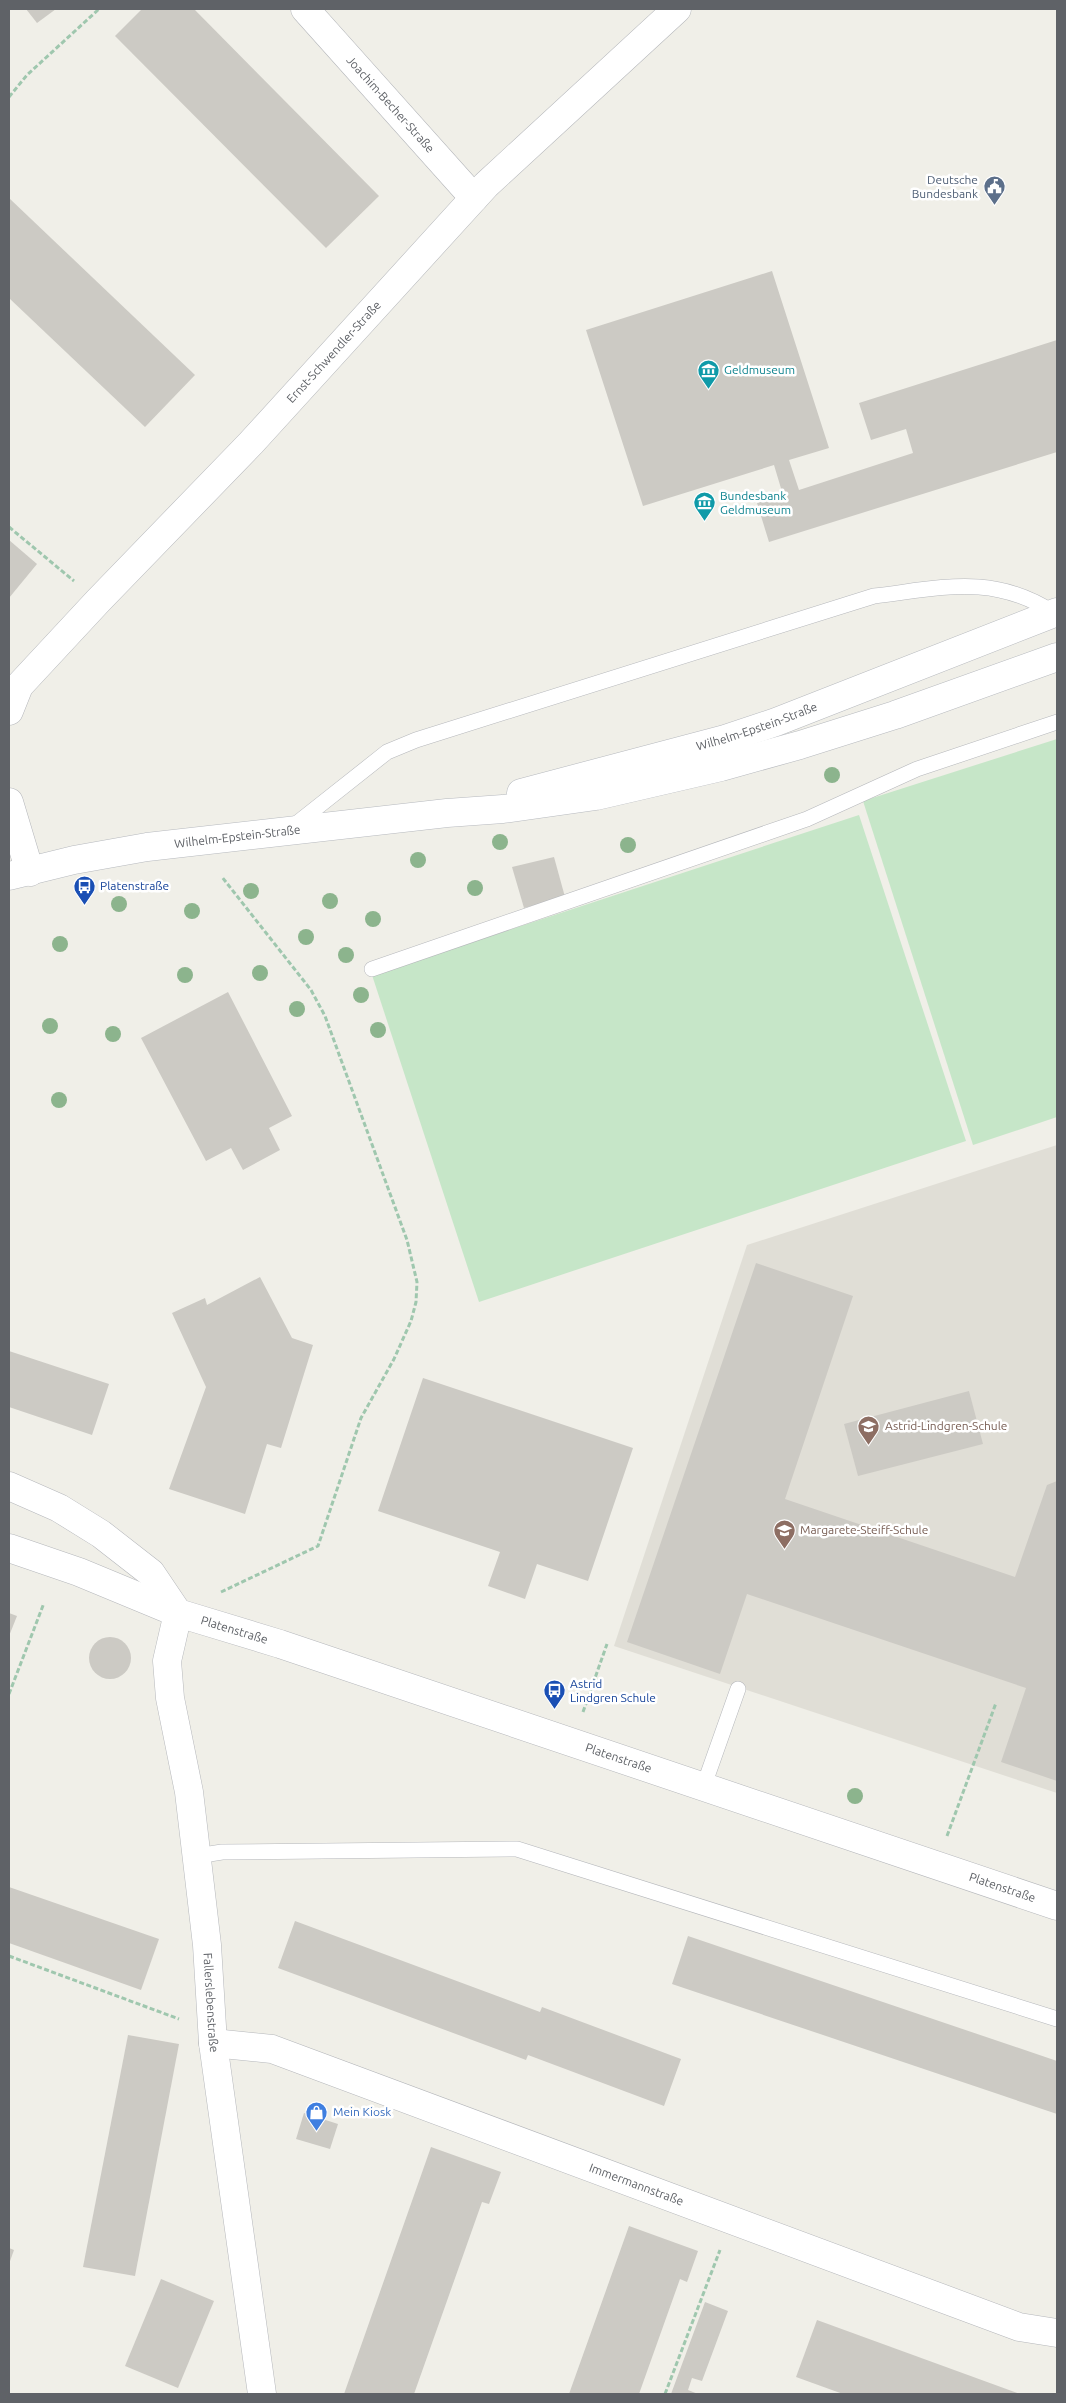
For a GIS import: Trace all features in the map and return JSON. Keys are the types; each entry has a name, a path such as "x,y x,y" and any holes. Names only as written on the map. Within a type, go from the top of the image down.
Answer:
{"street":[{"name":"Joachim-Becher-Straße","path":"305,9 474,198"},
{"name":"Ernst-Schwendler-Straße","path":"9,711 19,686 98,601 251,443 474,198 677,9"},
{"name":"Wilhelm-Epstein-Straße","path":"447,813 750,730 1056,613"},
{"name":"Wilhelm-Epstein-Straße","path":"16,878 74,860 147,847 447,813 503,809 596,796 721,768 895,715 1057,657"},
{"path":"9,802 16,878"},
{"path":"9,1486 59,1508 101,1534 151,1573 178,1612"},
{"name":"Platenstraße","path":"9,1548 79,1572 178,1612 280,1644 1057,1906"},
{"name":"Fallerslebenstraße","path":"178,1612 166,1662 170,1698 189,1792 207,1945 212,2037 262,2394"},
{"name":"Immermannstraße","path":"212,2037 272,2049 1018,2327 1057,2333"}],"lane":[{"path":"288,830 387,752 416,740 874,596 944,588 988,586 1018,594 1056,613"},
{"path":"372,969 807,819 918,768 1057,722"},
{"path":"703,1788 738,1689"},
{"path":"197,1856 222,1852 517,1849 1057,2020"}],"path":[{"path":"9,97 27,75 99,9"},
{"path":"9,527 98,601"},
{"path":"178,1612 318,1546 361,1418 394,1358 411,1321 416,1302 417,1282 407,1240 325,1016 311,990 222,877"},
{"path":"9,1694 44,1603"},
{"path":"580,1718 607,1644"},
{"path":"936,1866 996,1703"},
{"path":"9,1956 212,2037"},
{"path":"665,2394 731,2220"}],"shaded area":[{"name":"Astrid-Lindgren-Schule","path":"1057,1145 1057,1793 614,1646 747,1245"}],"green space":[{"path":"1057,739 1057,1117 973,1145 863,801"},
{"path":"859,815 966,1141 479,1302 372,975"}],"building":[{"path":"26,9 56,9 37,23"},
{"path":"142,9 194,9 379,196 326,248 115,36"},
{"path":"9,198 195,375 145,427 9,298"},
{"path":"772,271 829,448 789,460 799,490 913,453 906,429 871,440 859,403 1057,340 1057,452 769,542 757,503 783,495 774,465 643,506 586,330"},
{"path":"9,540 37,564 9,598"},
{"path":"554,857 565,897 524,908 512,867"},
{"path":"228,992 292,1116 269,1128 280,1150 243,1170 231,1148 206,1161 141,1038"},
{"path":"756,1263 853,1296 785,1499 1015,1577 1047,1485 1057,1481 1057,1781 1001,1762 1026,1688 747,1594 720,1674 627,1642"},
{"path":"260,1277 292,1338 313,1345 281,1448 267,1444 245,1514 169,1489 206,1387 172,1313 205,1298 207,1305"},
{"path":"9,1351 109,1384 92,1435 9,1407"},
{"path":"423,1378 633,1448 588,1581 537,1564 525,1599 488,1586 500,1552 378,1511"},
{"path":"969,1391 983,1444 858,1476 844,1424"},
{"path":"9,1613 17,1616 9,1636"},
{"path":"114,1637 122,1640 128,1646 131,1658 128,1670 122,1676 106,1679 98,1676 92,1670 89,1654 92,1646 98,1640"},
{"path":"9,1887 159,1939 141,1990 9,1943"},
{"path":"295,1921 540,2012 542,2007 681,2059 664,2106 528,2055 526,2060 278,1968"},
{"path":"688,1936 1057,2061 1057,2114 672,1984"},
{"path":"128,2035 179,2044 135,2276 83,2267"},
{"name":"Mein Kiosk","path":"304,2113 338,2124 330,2149 296,2139"},
{"path":"431,2147 501,2172 489,2204 482,2202 414,2394 344,2394"},
{"path":"629,2226 698,2251 687,2282 680,2279 639,2394 569,2394"},
{"path":"9,2248 14,2250 9,2264"},
{"path":"161,2279 214,2301 178,2388 125,2366"},
{"path":"705,2302 728,2311 702,2381 692,2378 688,2390 698,2394 671,2394"},
{"path":"817,2320 1020,2394 843,2394 796,2377"}],"place":[{"name":"Deutsche Bundesbank","path":"994,206"},
{"name":"Geldmuseum","path":"708,389"},
{"name":"Bundesbank Geldmuseum","path":"704,522"},
{"name":"Platenstraße","path":"84,905"},
{"name":"Astrid-Lindgren-Schule","path":"869,1445"},
{"name":"Margarete-Steiff-Schule","path":"784,1549"},
{"name":"Astrid Lindgren Schule","path":"554,1710"},
{"name":"Mein Kiosk","path":"317,2131"}]}
